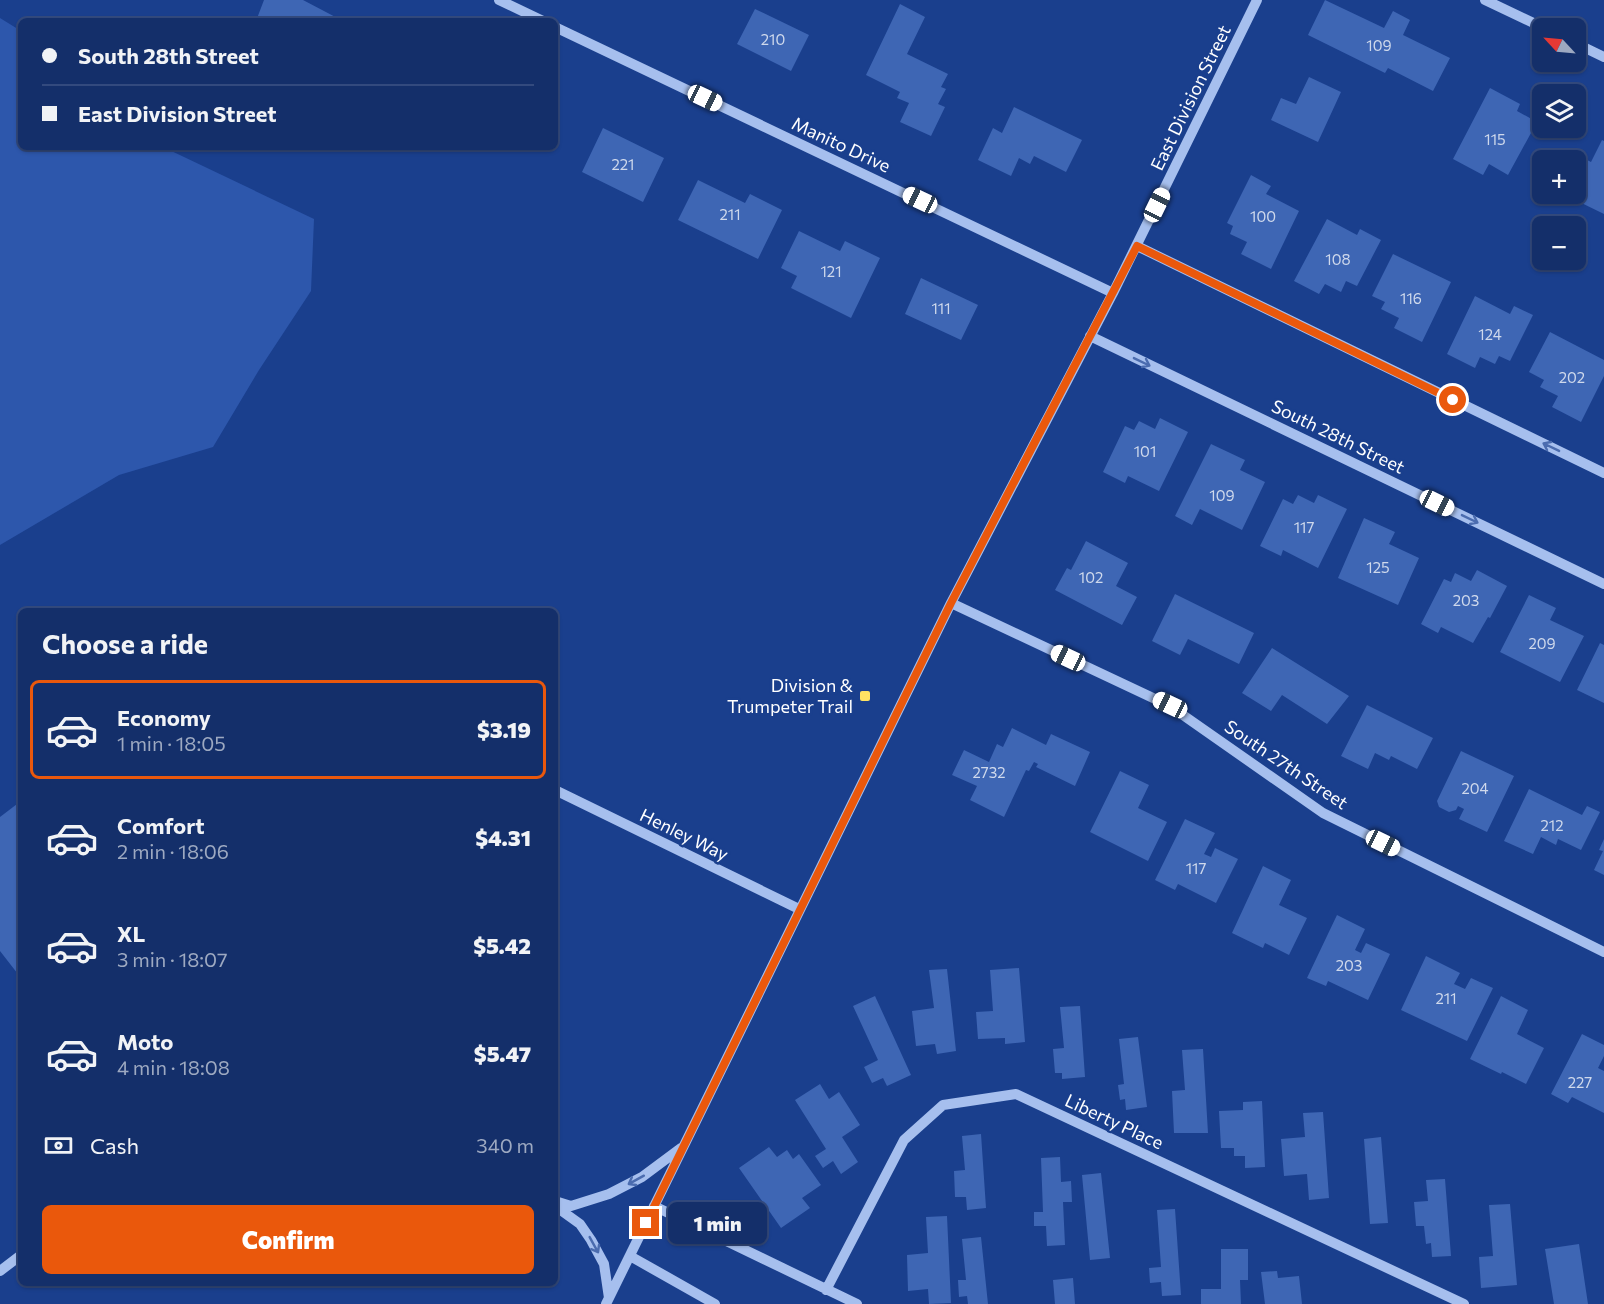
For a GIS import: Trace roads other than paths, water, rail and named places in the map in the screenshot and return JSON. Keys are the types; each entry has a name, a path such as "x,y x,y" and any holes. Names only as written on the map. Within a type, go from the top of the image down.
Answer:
{"street":[{"path":"499,0 537,18"},
{"name":"East Division Street","path":"608,1301 951,603 1137,246 1257,0"},
{"path":"1485,0 1532,22"},
{"name":"Manito Drive","path":"558,28 1113,292"},
{"path":"1586,48 1604,57"},
{"path":"1137,246 1604,473"},
{"name":"South 28th Street","path":"1090,336 1604,584"},
{"name":"South 27th Street","path":"951,603 1170,705 1323,813 1604,952"},
{"name":"Henley Way","path":"558,791 799,909"},
{"name":"Liberty Place","path":"826,1290 904,1140 943,1105 1016,1094 1464,1304"},
{"path":"558,1202 571,1206 609,1194 642,1177 684,1146"},
{"path":"654,1206 857,1304"},
{"path":"558,1208 580,1224 604,1264 608,1301"},
{"path":"630,1256 715,1304"},
{"path":"0,1271 18,1257"}],"place":[{"name":"Division & Trumpeter Trail","path":"865,696"}]}
